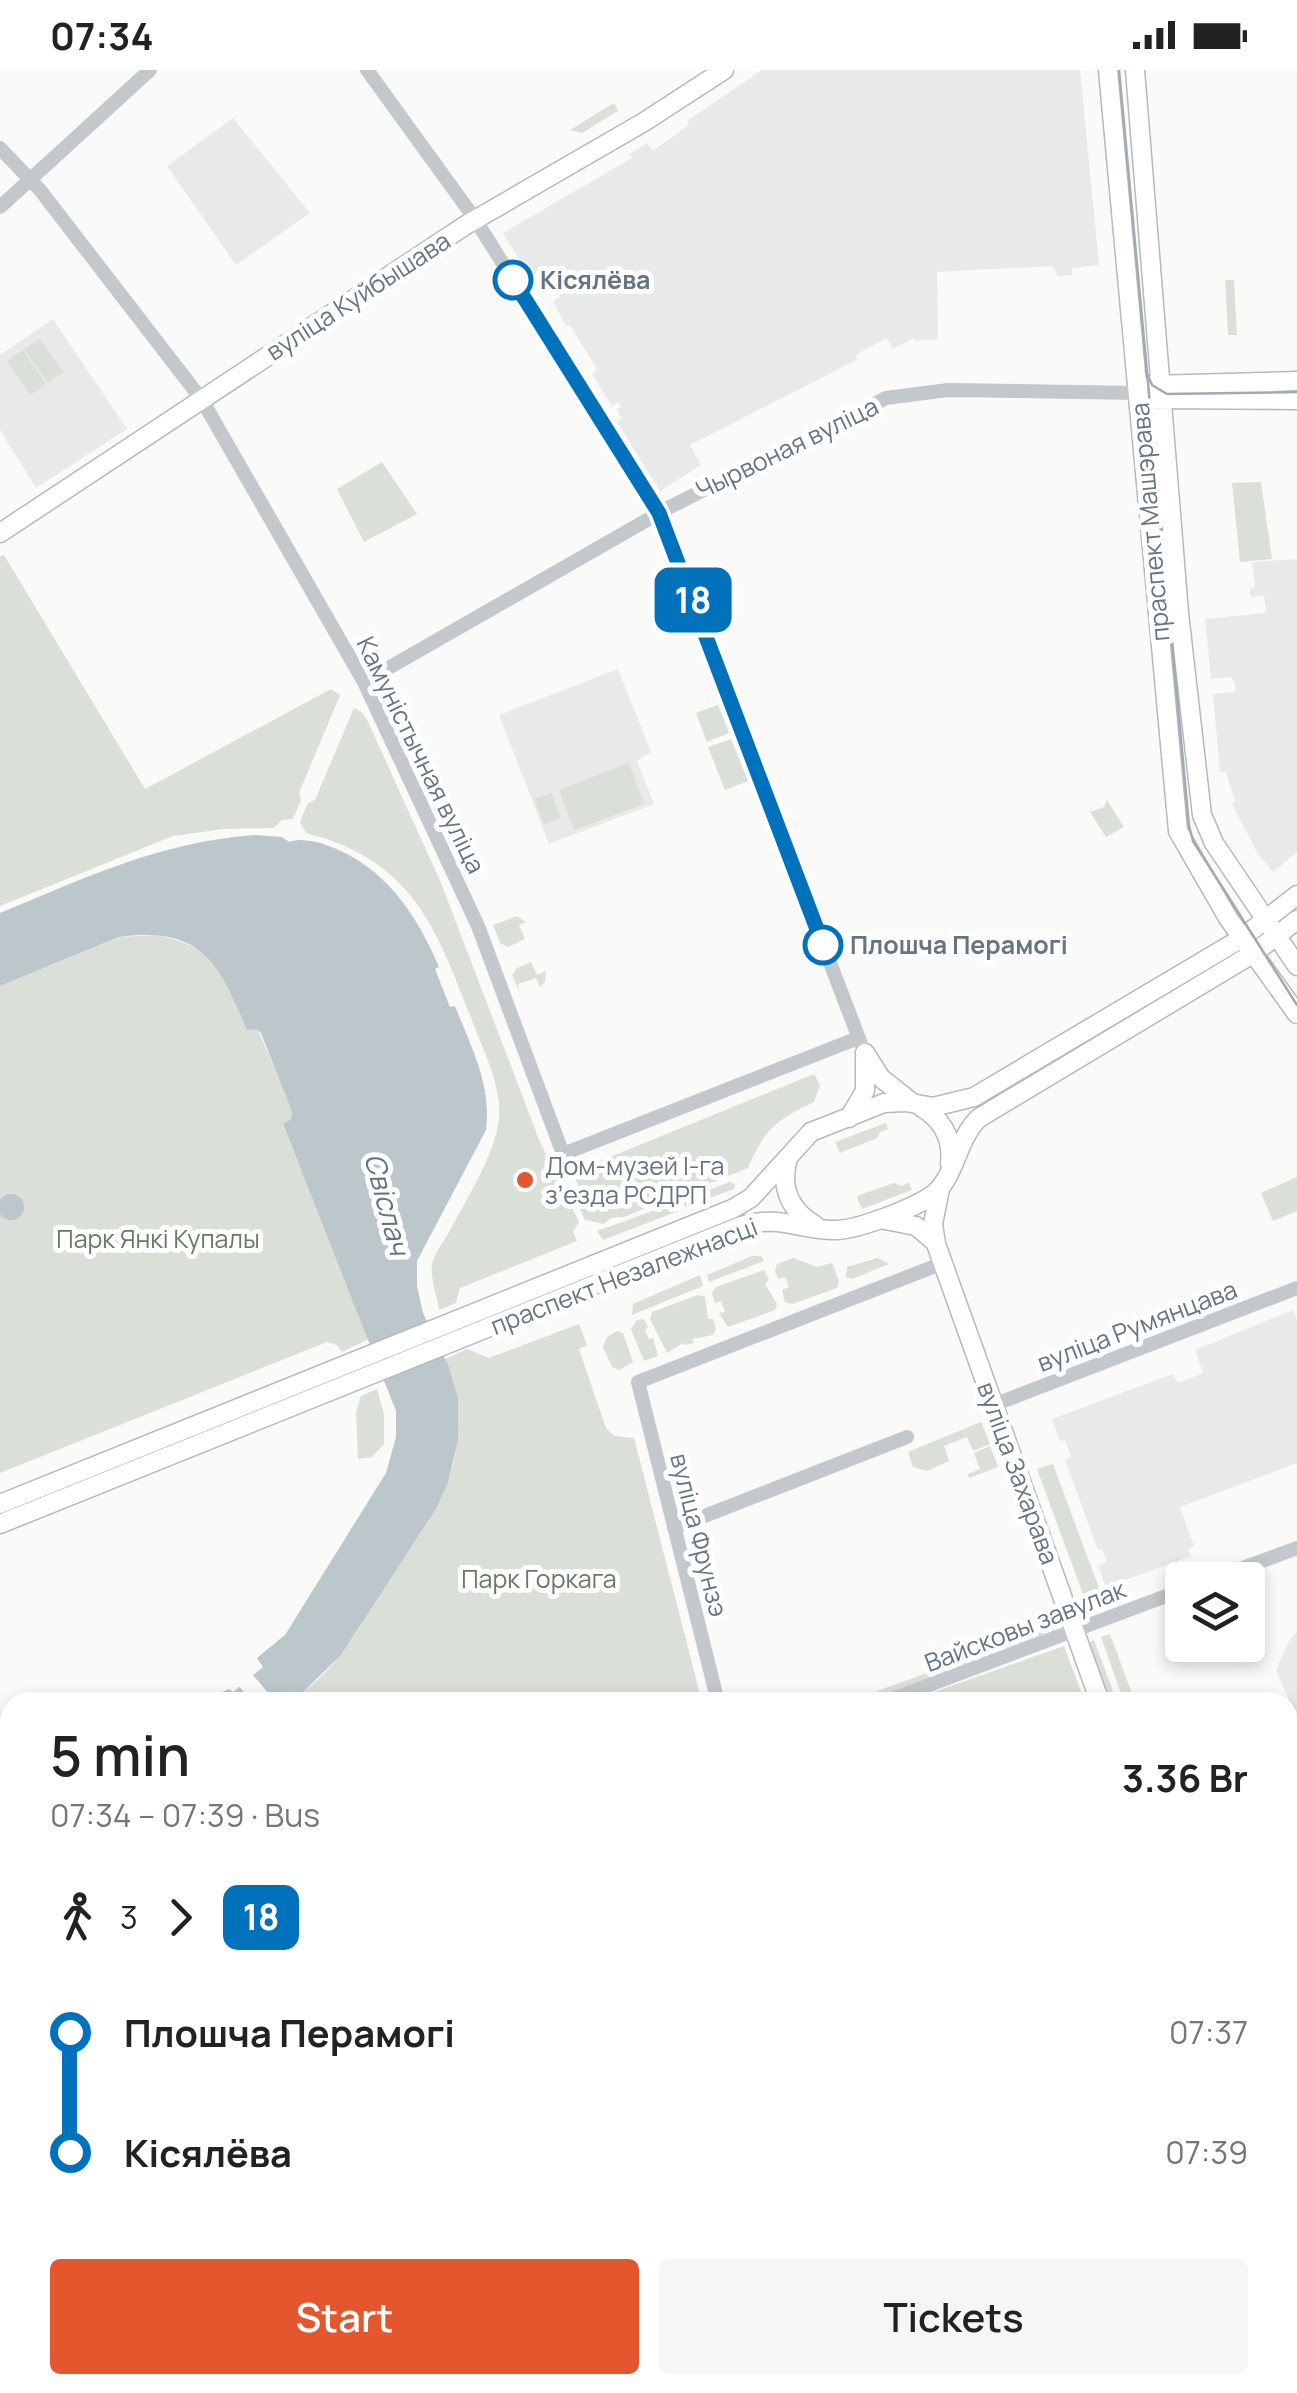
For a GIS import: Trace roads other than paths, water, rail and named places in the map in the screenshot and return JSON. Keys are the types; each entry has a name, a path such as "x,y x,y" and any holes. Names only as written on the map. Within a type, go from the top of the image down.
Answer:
{"main road":[{"name":"вуліца Куйбышава","path":"0,533 475,219 644,122 724,70"},
{"name":"праспект Машэрава","path":"1108,70 1178,832 1248,945 1297,1014"},
{"name":"праспект Машэрава","path":"1135,70 1189,699 1206,828 1297,966"},
{"name":"Чырвоная вуліца","path":"1138,393 1297,380"},
{"name":"Чырвоная вуліца","path":"1162,392 1297,400"},
{"path":"1166,700 1189,699"},
{"name":"праспект Незалежнасці","path":"1271,929 1297,895"},
{"name":"праспект Незалежнасці","path":"457,1330 750,1224 776,1221 840,1230 879,1219 929,1197 945,1177 978,1118 1271,929 1297,920"},
{"name":"праспект Незалежнасці","path":"0,1504 457,1330 732,1210 751,1198 811,1132 884,1103 946,1106 974,1097 1248,945"},
{"path":"861,1045 881,1078 934,1115 946,1132 951,1152 934,1211 936,1244"},
{"path":"849,1118 865,1092 861,1045"},
{"path":"792,1150 785,1174 789,1199 798,1213 820,1227"},
{"path":"879,1219 916,1226 936,1244"},
{"name":"вуліца Захарава","path":"936,1244 1096,1692"},
{"name":"праспект Незалежнасці","path":"0,1524 362,1368"}],"street":[{"path":"0,207 150,70"},
{"path":"367,70 475,219 659,513 861,1045"},
{"name":"Камуністычная вуліца","path":"0,148 31,180 202,400 364,682 472,912 563,1154 861,1045"},
{"name":"Чырвоная вуліца","path":"364,682 659,513 886,398 948,390 1138,393"},
{"name":"вуліца Фрунзэ","path":"715,1692 637,1384 640,1379 943,1264"},
{"name":"вуліца Румянцава","path":"994,1405 1297,1288"},
{"path":"674,1528 907,1437"},
{"path":"1259,1562 1297,1548"},
{"name":"Вайсковы завулак","path":"911,1692 1165,1597"}],"water":[{"name":"Свіслач","path":"254,835 282,837 289,842 308,840 347,854 381,878 420,928 439,967 435,969 479,1066 486,1097 486,1130 417,1261 423,1313 448,1365 458,1398 458,1441 448,1482 437,1507 341,1655 303,1692 233,1692 263,1667 257,1658 285,1635 386,1473 396,1437 396,1411 283,1124 291,1119 292,1112 261,1033 247,1030 227,986 204,954 170,937 119,937 0,986 0,913 155,854"},
{"path":"6,1195 16,1195 23,1202 23,1212 16,1219 6,1219 -1,1212 -1,1202"}],"tram line":[{"path":"1119,70 1189,826 1193,841 1297,1005"},
{"path":"1146,371 1152,385 1167,394 1297,392"}],"place":[{"name":"Кісялёва","path":"513,280"},
{"name":"Плошча Перамогі","path":"823,945"},
{"name":"Дом-музей I-га зʼезда РСДРП","path":"525,1180"}],"park label":[{"name":"Парк Янкі Купалы","path":"158,1239"},
{"name":"Парк Горкага","path":"539,1579"}]}
